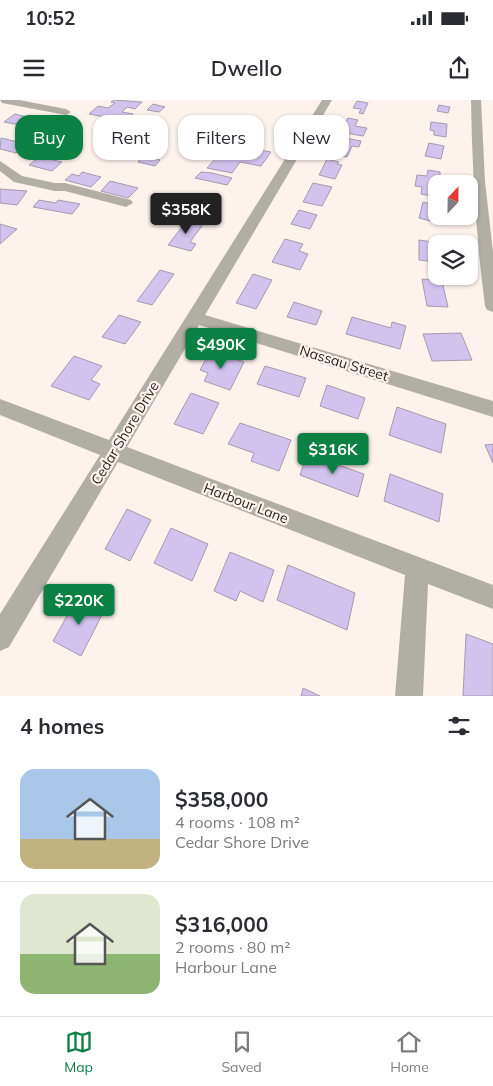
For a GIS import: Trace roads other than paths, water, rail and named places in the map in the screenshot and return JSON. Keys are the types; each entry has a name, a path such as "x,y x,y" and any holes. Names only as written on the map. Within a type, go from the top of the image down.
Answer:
{"street":[{"path":"2,100 66,112"},
{"name":"Cedar Shore Drive","path":"0,638 327,100"},
{"path":"476,100 479,181 493,306"},
{"path":"0,165 18,179 55,187 65,187 126,203"},
{"path":"479,181 493,184"},
{"name":"Nassau Street","path":"195,318 493,408"},
{"name":"Harbour Lane","path":"0,407 418,569 493,596"},
{"path":"409,696 418,569"}]}
